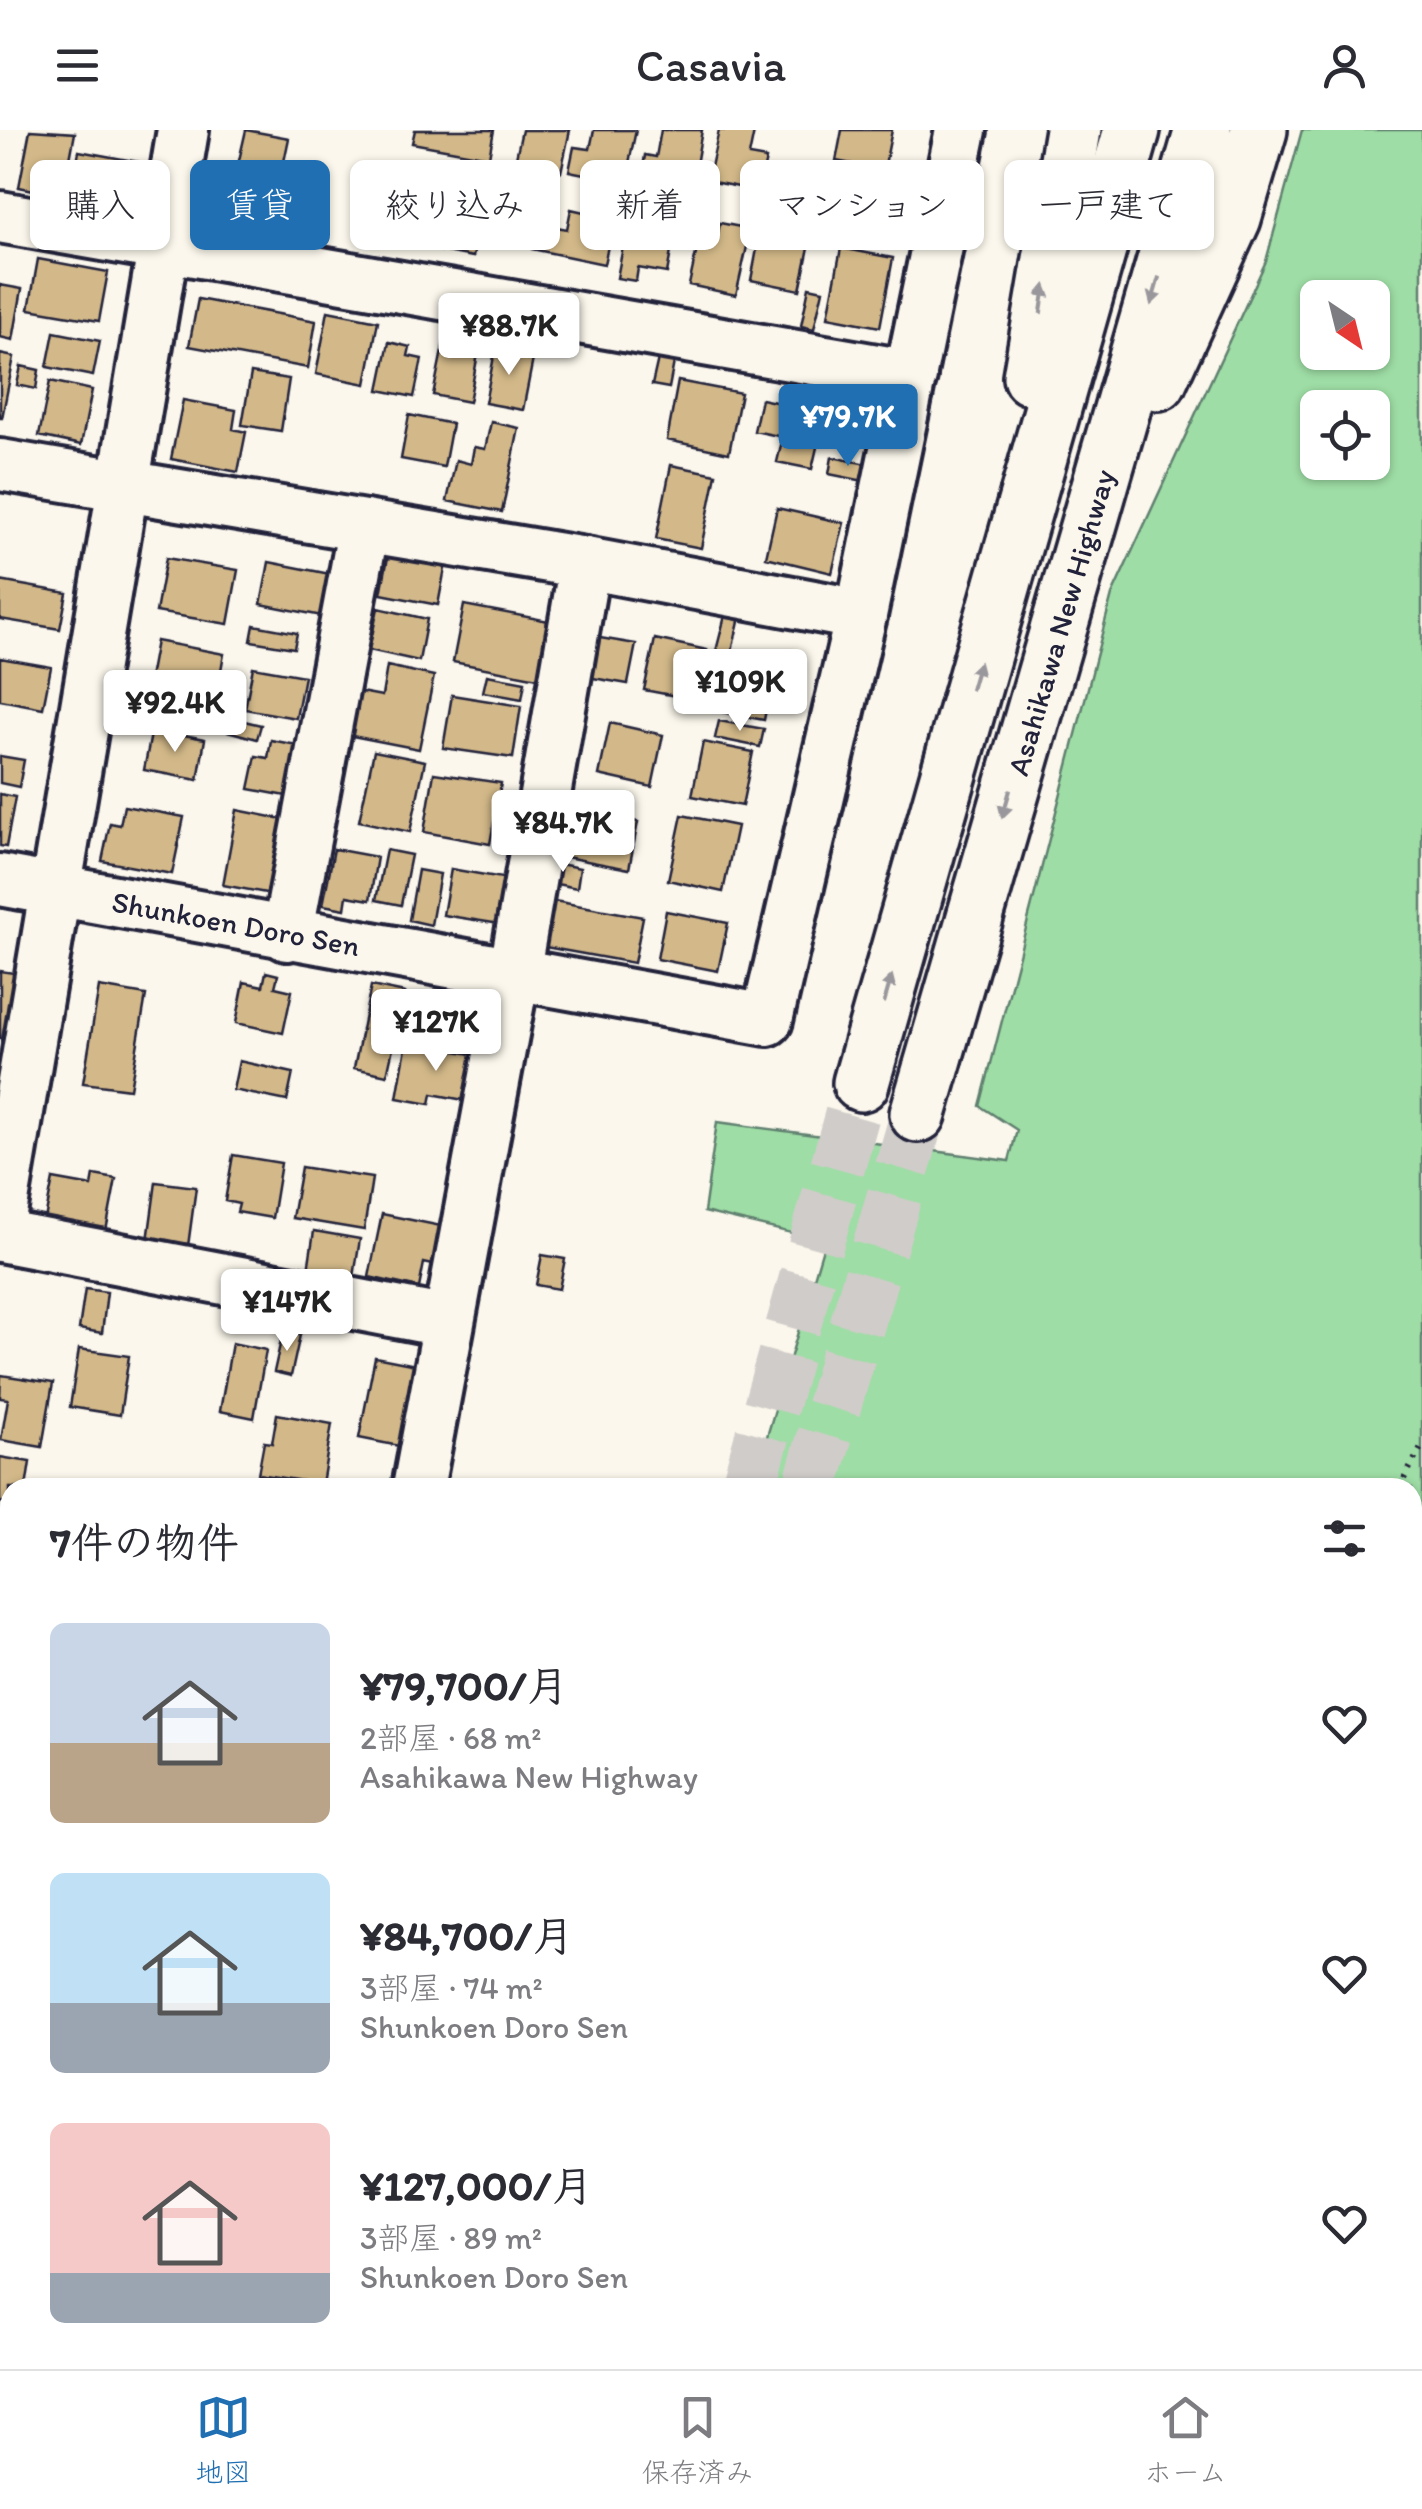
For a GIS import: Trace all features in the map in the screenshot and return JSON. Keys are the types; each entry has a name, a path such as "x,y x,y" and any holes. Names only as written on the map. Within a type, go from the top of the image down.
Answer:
{"highway":[{"path":"996,603 1051,246 1073,130"},
{"path":"861,1083 1132,130"},
{"name":"Asahikawa New Highway","path":"918,1114 1203,130"},
{"path":"1074,566 1232,218 1259,130"}],"street":[{"path":"170,198 182,130"},
{"path":"0,465 585,562 861,615 961,130"},
{"path":"0,217 30,222"},
{"path":"170,244 911,376"},
{"path":"0,1219 161,250"},
{"path":"287,935 364,526"},
{"path":"420,1478 514,975 585,562"},
{"name":"Shunkoen Doro Sen","path":"0,880 767,1020 861,615"},
{"path":"0,1236 448,1322"}],"path":[{"path":"1404,1478 1422,1446"}],"green space":[{"path":"1302,130 1422,130 1422,1478 755,1478 825,1241 704,1212 717,1122 1009,1161 1017,1130 980,1106 1112,595 1266,261"}],"building":[{"path":"30,130 75,133 70,160 30,160 30,189 19,187"},
{"path":"246,130 289,138 284,160 239,160"},
{"path":"415,130 494,130 489,157 412,143"},
{"path":"522,130 570,130 561,172 560,160 515,160"},
{"path":"594,130 636,130 630,160 580,160 580,173 569,171 574,147 590,149"},
{"path":"661,130 702,130 697,160 644,160 645,155 656,157"},
{"path":"719,130 754,132 749,156 766,159 740,160 740,187 720,183 720,160 713,160"},
{"path":"842,130 892,130 886,160 836,160"},
{"path":"79,151 128,160 77,160"},
{"path":"571,209 580,211 580,250 607,250 604,264 537,250 560,250 560,228 567,229"},
{"path":"720,223 740,227 740,250 746,250 736,295 689,285 697,250 720,250"},
{"path":"436,250 475,250 473,257"},
{"path":"622,250 671,250 667,273 638,268 636,281 617,278"},
{"path":"757,250 808,250 800,290 751,280"},
{"path":"841,250 893,258 880,327 828,317"},
{"path":"38,259 108,272 99,321 29,309"},
{"path":"0,285 22,289 13,340 0,337"},
{"path":"809,287 823,290 814,329 801,326"},
{"path":"198,299 316,321 308,368 189,346"},
{"path":"328,311 378,321 366,384 316,374"},
{"path":"54,332 100,341 93,376 47,367"},
{"path":"445,336 480,343 469,402 433,395"},
{"path":"389,342 410,347 408,356 422,359 414,397 379,390"},
{"path":"496,346 534,354 523,410 485,403"},
{"path":"0,354 14,357 2,418 0,418"},
{"path":"659,354 675,357 669,388 652,385"},
{"path":"21,366 39,370 36,389 17,385"},
{"path":"251,373 289,379 281,431 242,425"},
{"path":"50,381 92,390 81,445 39,436"},
{"path":"678,381 741,393 729,453 667,440"},
{"path":"793,389 842,399 836,423 830,422 826,444 818,443 812,469 777,462 783,437 754,431 761,399 790,405"},
{"path":"183,400 236,410 233,429 246,432 238,472 171,459"},
{"path":"409,415 452,424 444,467 401,459"},
{"path":"491,422 519,428 502,512 447,501 456,460 471,464 474,447 485,449"},
{"path":"832,457 867,464 864,481 829,474"},
{"path":"671,465 716,474 701,548 656,539"},
{"path":"777,508 844,523 832,573 766,557"},
{"path":"389,552 446,563 438,605 381,594"},
{"path":"166,558 238,570 228,624 156,612"},
{"path":"269,562 335,575 327,617 261,604"},
{"path":"0,581 67,593 60,629 0,619"},
{"path":"728,604 742,608 731,655 716,651"},
{"path":"464,605 554,622 543,679 453,662"},
{"path":"378,608 427,619 419,661 369,650"},
{"path":"254,625 297,633 294,648 251,641"},
{"path":"594,637 636,644 628,684 587,677"},
{"path":"655,639 707,650 697,700 644,690"},
{"path":"156,641 224,654 215,703 147,689"},
{"path":"0,658 51,667 43,708 0,700"},
{"path":"715,662 773,674 764,720 706,709"},
{"path":"387,666 434,676 419,749 342,734 350,690 382,696"},
{"path":"253,667 304,676 296,718 245,709"},
{"path":"487,675 525,682 522,699 483,692"},
{"path":"452,695 521,706 513,758 443,748"},
{"path":"219,715 261,725 257,739 216,728"},
{"path":"719,721 764,729 760,747 715,738"},
{"path":"610,723 663,735 652,787 599,775"},
{"path":"152,729 205,739 198,780 144,770"},
{"path":"271,740 302,746 292,797 249,789 256,756 268,758"},
{"path":"703,742 753,752 742,806 692,796"},
{"path":"374,751 425,761 410,832 359,821"},
{"path":"0,756 24,760 19,787 0,783"},
{"path":"434,773 501,783 490,844 424,832"},
{"path":"0,794 15,797 6,847 0,846"},
{"path":"124,806 184,817 172,874 102,861 110,823 120,825"},
{"path":"560,807 638,822 629,869 550,854"},
{"path":"237,810 292,821 277,895 223,885"},
{"path":"682,815 737,826 723,892 668,880"},
{"path":"334,849 377,857 370,900 347,896 345,909 323,905"},
{"path":"386,850 411,855 401,905 376,900"},
{"path":"550,862 580,868 577,888 546,882"},
{"path":"451,869 508,879 500,924 443,915"},
{"path":"418,870 440,874 431,925 409,920"},
{"path":"543,899 643,917 634,963 534,945"},
{"path":"666,911 728,923 718,971 657,959"},
{"path":"0,971 14,973 5,1040 0,1039"},
{"path":"266,972 278,975 275,987 292,991 283,1033 236,1023 244,982 263,986"},
{"path":"371,986 405,993 387,1075 354,1068"},
{"path":"99,987 146,995 130,1089 83,1083"},
{"path":"407,1042 477,1055 469,1101 432,1094 430,1104 397,1098"},
{"path":"239,1061 293,1073 287,1101 233,1090"},
{"path":"233,1155 281,1163 272,1218 237,1212 239,1204 225,1201"},
{"path":"301,1167 372,1178 364,1230 292,1218"},
{"path":"94,1175 116,1179 106,1231 45,1219 53,1179 92,1186"},
{"path":"156,1182 196,1187 188,1246 148,1241"},
{"path":"382,1214 441,1226 433,1265 424,1263 419,1288 369,1277"},
{"path":"314,1231 360,1239 354,1277 308,1270"},
{"path":"542,1255 565,1259 559,1289 536,1285"},
{"path":"85,1289 107,1292 102,1333 79,1329"},
{"path":"283,1331 300,1335 291,1376 274,1372"},
{"path":"232,1343 266,1350 254,1418 220,1411"},
{"path":"79,1349 129,1356 120,1415 70,1407"},
{"path":"375,1357 426,1367 409,1448 359,1438"},
{"path":"1,1375 53,1383 42,1447 1,1440 8,1399 0,1398"},
{"path":"277,1414 332,1424 323,1478 258,1474 264,1442 272,1443"},
{"path":"0,1457 30,1462 28,1478 0,1478"}],"tunnel":[{"path":"751,1478 861,1083"},
{"path":"813,1478 918,1114"}]}
